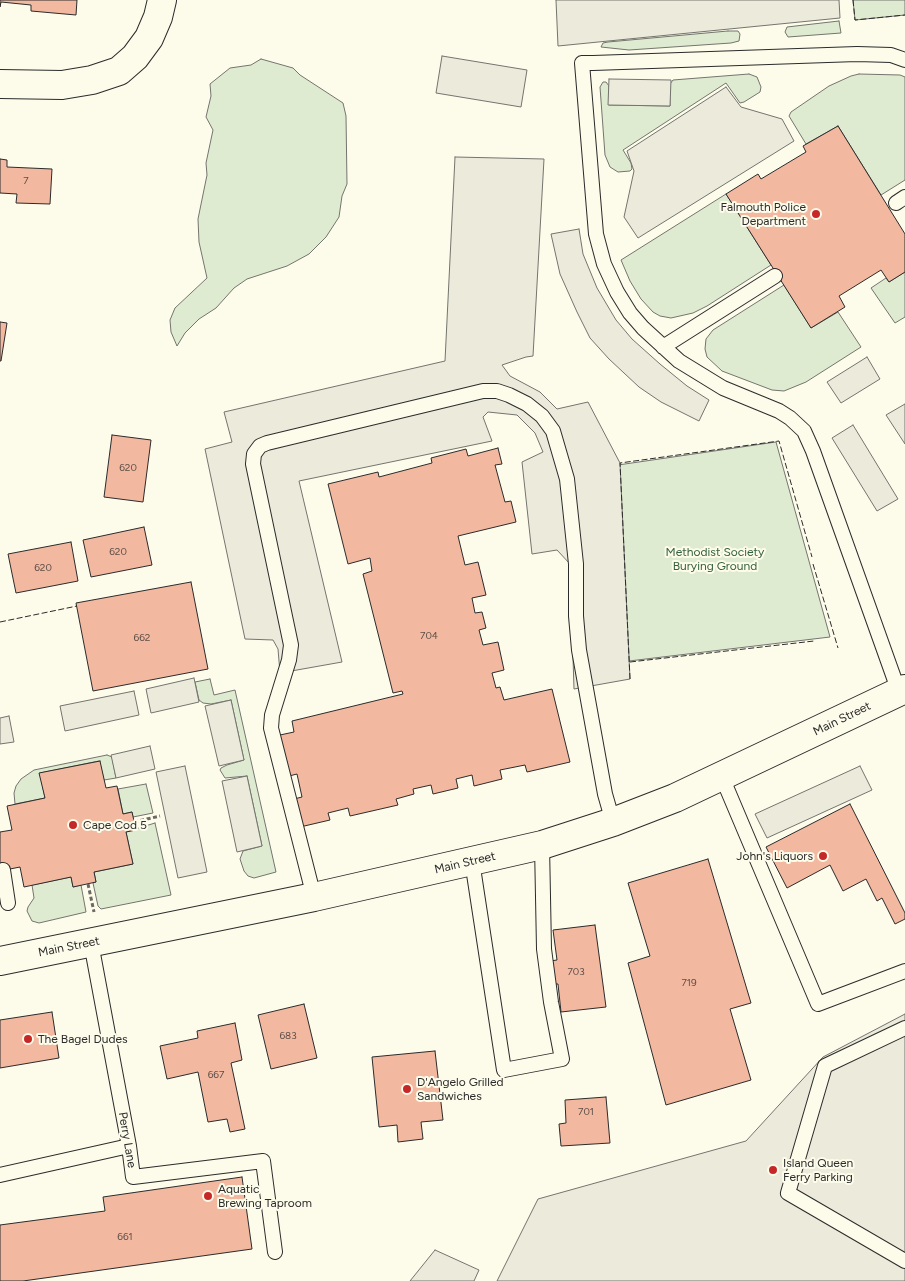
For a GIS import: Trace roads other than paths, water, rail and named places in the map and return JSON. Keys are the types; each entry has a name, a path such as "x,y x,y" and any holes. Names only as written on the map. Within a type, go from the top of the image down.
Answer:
{"main road":[{"path":"0,84 62,85 92,80 119,71 136,57 149,38 158,17 162,0"},
{"name":"Main Street","path":"0,961 93,930 314,897 542,845 613,822 675,798 902,690"}],"lane":[{"path":"902,690 813,451 804,432 790,418 779,411 710,381 663,348 643,328 621,299 608,274 596,234 582,62 593,64 857,54 891,55 905,60"},
{"path":"663,348 775,276"},
{"path":"314,897 271,728 272,715 292,646 253,464 254,454 260,446 267,443 484,391 496,391 509,395 527,404 542,416 553,431 567,479 576,564 576,616 579,650 603,786 613,822"},
{"path":"722,777 818,1004 905,971"},
{"path":"472,861 504,1070 562,1059 551,1002 544,949 542,845"},
{"path":"3,870 8,903"},
{"name":"Perry Lane","path":"93,930 134,1177 263,1160 275,1252"},
{"path":"905,1028 825,1066 788,1193 905,1261"},
{"path":"0,1175 129,1146"}],"place":[{"name":"Falmouth Police Department","path":"816,214"},
{"name":"Cape Cod 5","path":"73,825"},
{"name":"John's Liquors","path":"823,856"},
{"name":"The Bagel Dudes","path":"28,1039"},
{"name":"D'Angelo Grilled Sandwiches","path":"407,1089"},
{"name":"Island Queen Ferry Parking","path":"773,1170"},
{"name":"Aquatic Brewing Taproom","path":"208,1196"}],"park label":[{"name":"Methodist Society Burying Ground","path":"715,559"}]}
